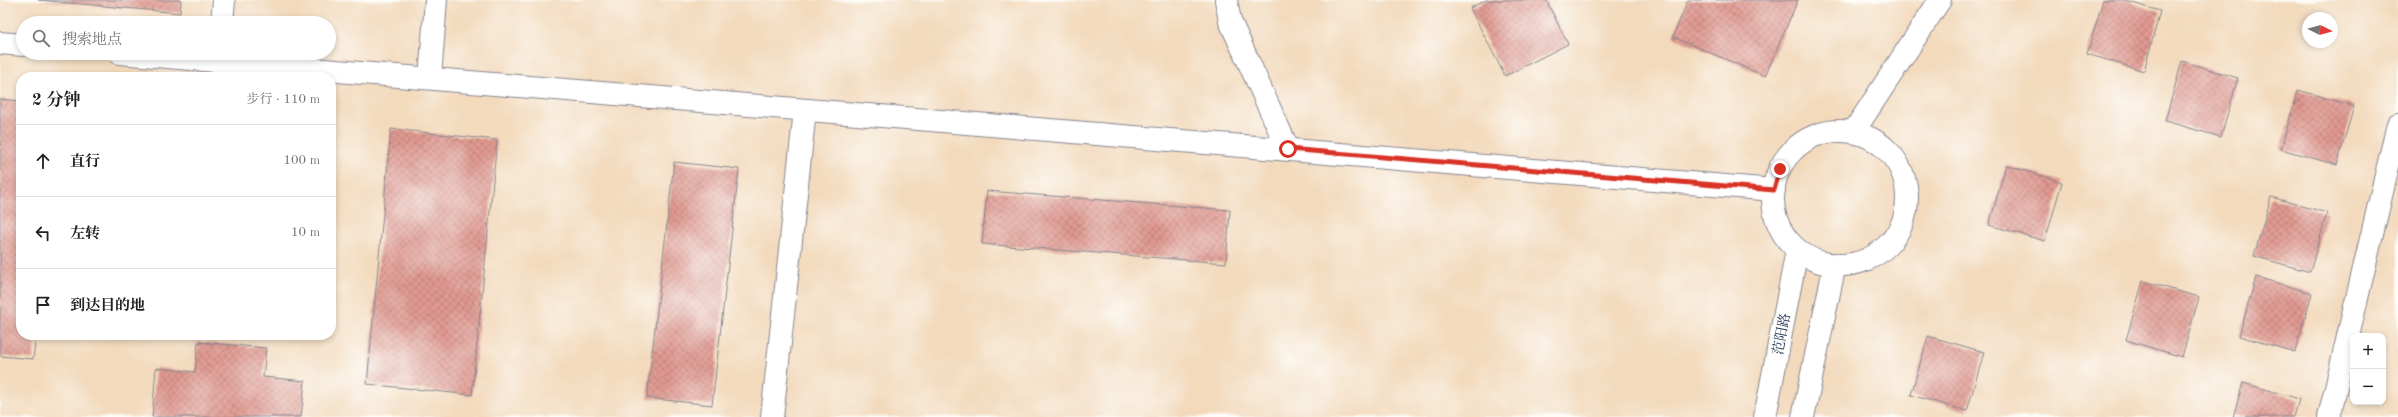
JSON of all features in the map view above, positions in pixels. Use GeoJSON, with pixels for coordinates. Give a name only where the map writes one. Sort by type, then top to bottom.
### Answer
{"type":"FeatureCollection","features":[{"type":"Feature","properties":{"kind":"street"},"geometry":{"type":"LineString","coordinates":[[223,16],[224,0]]}},
{"type":"Feature","properties":{"kind":"street"},"geometry":{"type":"LineString","coordinates":[[430,78],[436,0]]}},
{"type":"Feature","properties":{"kind":"street"},"geometry":{"type":"LineString","coordinates":[[1226,0],[1230,21],[1288,149]]}},
{"type":"Feature","properties":{"kind":"street"},"geometry":{"type":"LineString","coordinates":[[1854,131],[1940,0]]}},
{"type":"Feature","properties":{"kind":"street"},"geometry":{"type":"LineString","coordinates":[[0,43],[16,44]]}},
{"type":"Feature","properties":{"kind":"street"},"geometry":{"type":"LineString","coordinates":[[249,60],[430,78],[1774,190]]}},
{"type":"Feature","properties":{"kind":"street"},"geometry":{"type":"LineString","coordinates":[[772,417],[806,110]]}},
{"type":"Feature","properties":{"kind":"street"},"geometry":{"type":"LineString","coordinates":[[2329,417],[2398,124]]}},
{"type":"Feature","properties":{"kind":"street"},"geometry":{"type":"LineString","coordinates":[[1832,131],[1854,131],[1875,140],[1893,155],[1904,175],[1908,197],[1904,219],[1893,240],[1876,254],[1856,263],[1835,264],[1814,259],[1797,250],[1780,224],[1775,211],[1774,190],[1780,169],[1792,151],[1810,137],[1832,131]]}},
{"type":"Feature","properties":{"kind":"street","name":"范阳路"},"geometry":{"type":"LineString","coordinates":[[1765,417],[1797,250]]}},
{"type":"Feature","properties":{"kind":"street"},"geometry":{"type":"LineString","coordinates":[[1802,417],[1835,264]]}},
{"type":"Feature","properties":{"kind":"building"},"geometry":{"type":"Polygon","coordinates":[[[38,0],[181,0],[180,13],[38,0]]]}},
{"type":"Feature","properties":{"kind":"building"},"geometry":{"type":"Polygon","coordinates":[[[1486,0],[1546,0],[1568,44],[1505,76],[1470,8],[1486,0]]]}},
{"type":"Feature","properties":{"kind":"building"},"geometry":{"type":"Polygon","coordinates":[[[1688,0],[1798,0],[1765,76],[1673,37],[1688,0]]]}},
{"type":"Feature","properties":{"kind":"building"},"geometry":{"type":"Polygon","coordinates":[[[2103,0],[2122,0],[2160,11],[2144,71],[2087,54],[2103,0]]]}},
{"type":"Feature","properties":{"kind":"building"},"geometry":{"type":"Polygon","coordinates":[[[2182,61],[2238,78],[2221,137],[2165,121],[2182,61]]]}},
{"type":"Feature","properties":{"kind":"building"},"geometry":{"type":"Polygon","coordinates":[[[2298,90],[2354,106],[2337,165],[2281,149],[2298,90]]]}},
{"type":"Feature","properties":{"kind":"building"},"geometry":{"type":"Polygon","coordinates":[[[0,99],[16,101],[16,340],[35,340],[33,359],[0,356],[0,99]]]}},
{"type":"Feature","properties":{"kind":"building"},"geometry":{"type":"Polygon","coordinates":[[[391,129],[497,140],[472,395],[367,384],[391,129]]]}},
{"type":"Feature","properties":{"kind":"building"},"geometry":{"type":"Polygon","coordinates":[[[674,162],[739,169],[712,405],[647,398],[674,162]]]}},
{"type":"Feature","properties":{"kind":"building"},"geometry":{"type":"Polygon","coordinates":[[[2006,165],[2062,182],[2045,241],[1989,225],[2006,165]]]}},
{"type":"Feature","properties":{"kind":"building"},"geometry":{"type":"Polygon","coordinates":[[[987,191],[1230,210],[1226,263],[982,244],[987,191]]]}},
{"type":"Feature","properties":{"kind":"building"},"geometry":{"type":"Polygon","coordinates":[[[2271,197],[2327,213],[2310,272],[2254,256],[2271,197]]]}},
{"type":"Feature","properties":{"kind":"building"},"geometry":{"type":"Polygon","coordinates":[[[2256,277],[2312,293],[2295,352],[2239,336],[2256,277]]]}},
{"type":"Feature","properties":{"kind":"building"},"geometry":{"type":"Polygon","coordinates":[[[2143,281],[2199,297],[2182,357],[2126,340],[2143,281]]]}},
{"type":"Feature","properties":{"kind":"building"},"geometry":{"type":"Polygon","coordinates":[[[1928,336],[1984,352],[1967,411],[1911,395],[1928,336]]]}},
{"type":"Feature","properties":{"kind":"building"},"geometry":{"type":"Polygon","coordinates":[[[198,342],[266,348],[263,377],[305,381],[301,417],[152,417],[156,368],[195,372],[198,342]]]}},
{"type":"Feature","properties":{"kind":"building"},"geometry":{"type":"Polygon","coordinates":[[[2243,383],[2299,399],[2294,417],[2233,417],[2243,383]]]}},
{"type":"Feature","properties":{"kind":"route"},"geometry":{"type":"LineString","coordinates":[[1288,149],[1774,190],[1780,169]]}}]}
